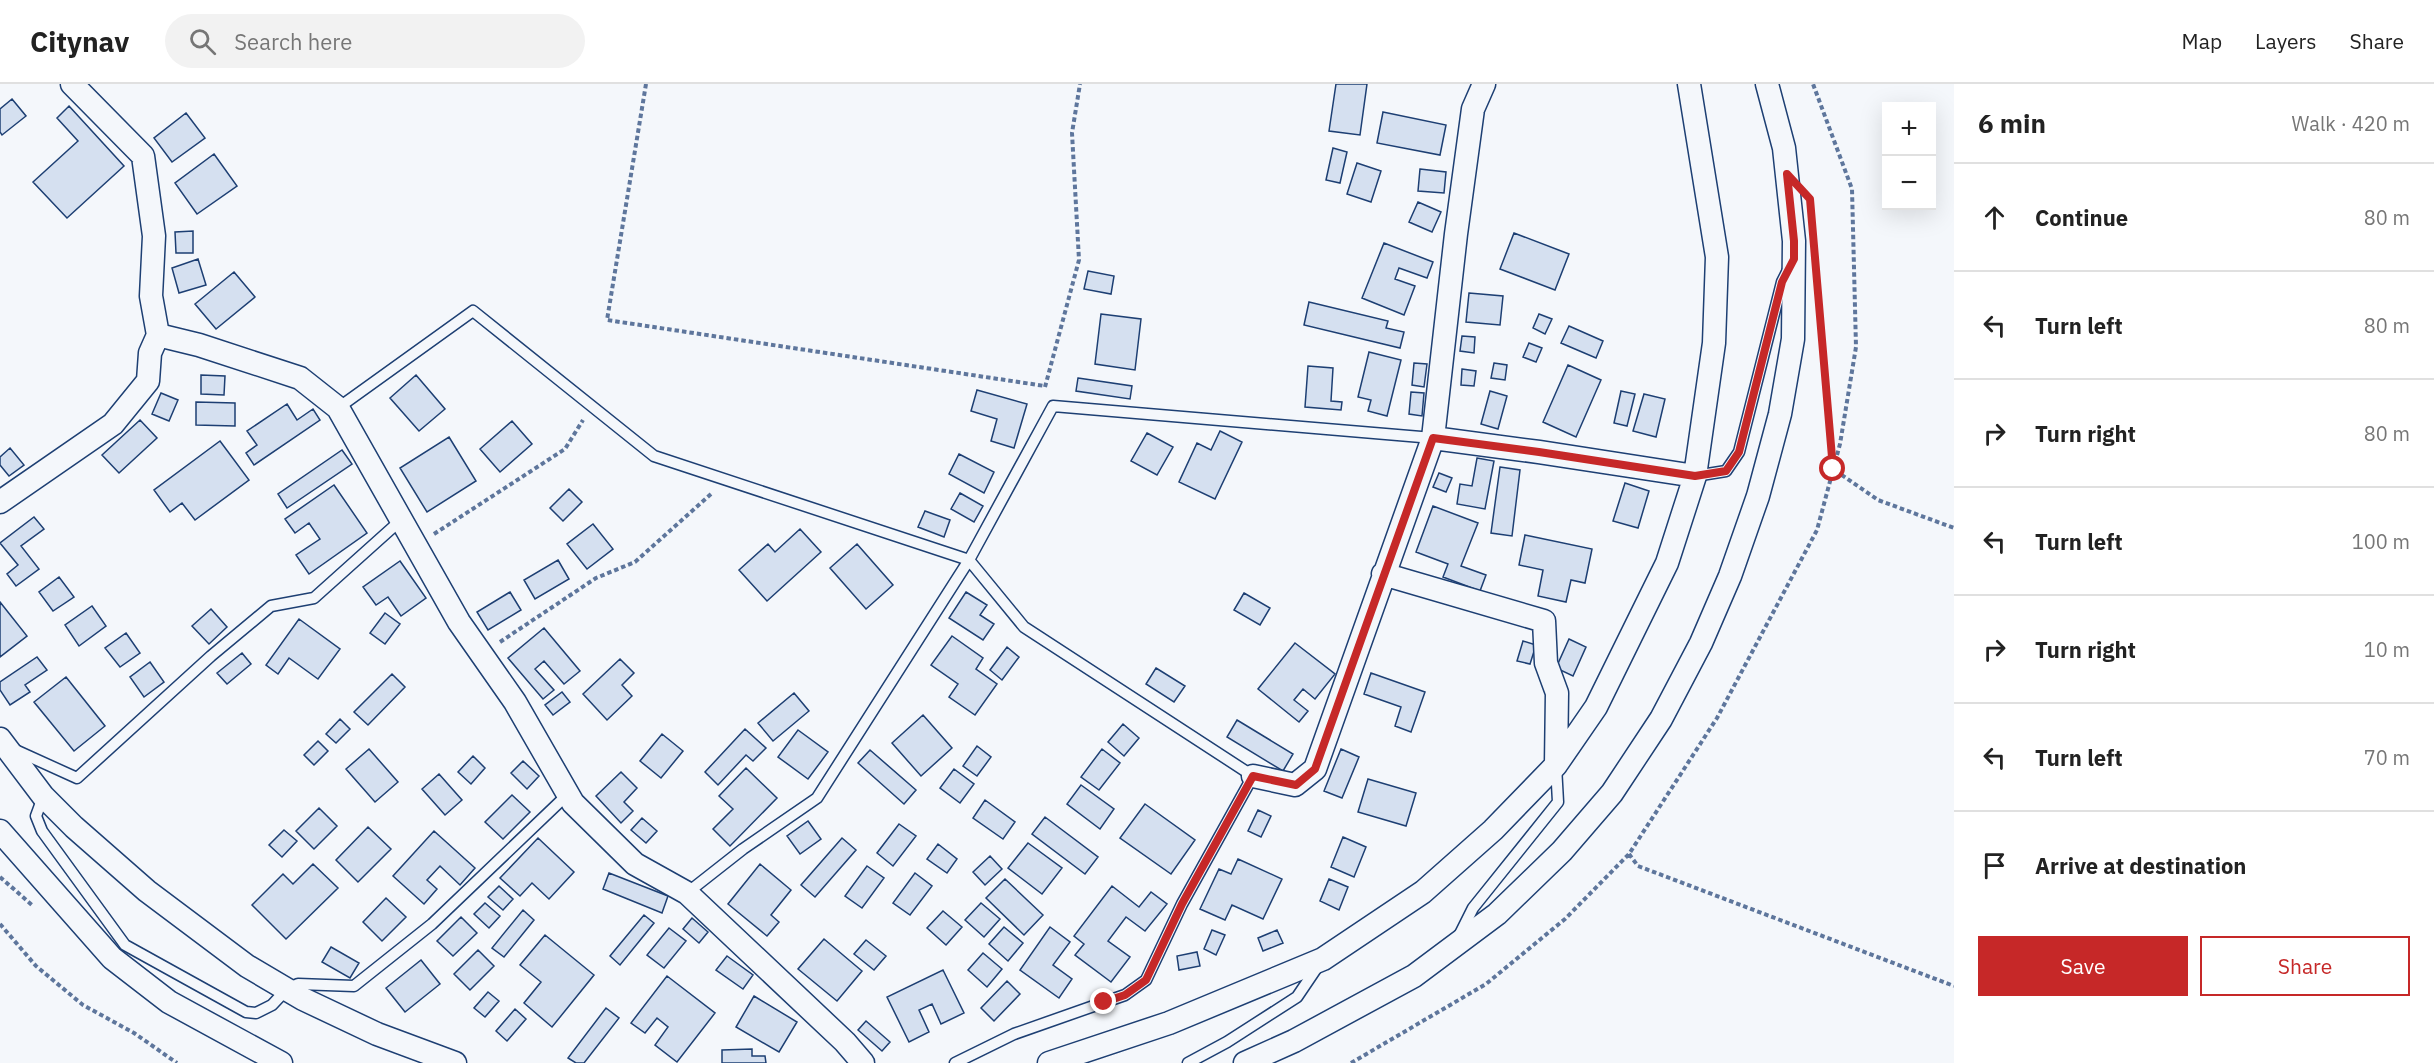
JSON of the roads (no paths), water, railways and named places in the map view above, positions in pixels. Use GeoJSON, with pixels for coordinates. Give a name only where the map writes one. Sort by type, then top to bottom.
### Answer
{"type":"FeatureCollection","features":[{"type":"Feature","properties":{"kind":"street"},"geometry":{"type":"LineString","coordinates":[[0,502],[113,424],[148,381],[150,353],[158,335],[151,296],[154,236],[143,156],[72,84]]}},
{"type":"Feature","properties":{"kind":"street"},"geometry":{"type":"LineString","coordinates":[[1253,776],[1296,785],[1315,769],[1433,438],[1473,109],[1484,84]]}},
{"type":"Feature","properties":{"kind":"street"},"geometry":{"type":"LineString","coordinates":[[1049,1063],[1169,1023],[1323,959],[1424,892],[1493,830],[1556,765],[1596,707],[1667,563],[1695,476],[1714,343],[1717,258],[1689,84]]}},
{"type":"Feature","properties":{"kind":"street"},"geometry":{"type":"LineString","coordinates":[[1245,1063],[1294,1041],[1414,976],[1497,914],[1562,852],[1612,793],[1661,719],[1701,643],[1730,576],[1758,496],[1780,414],[1793,339],[1794,241],[1784,148],[1767,84]]}},
{"type":"Feature","properties":{"kind":"street"},"geometry":{"type":"LineString","coordinates":[[158,335],[199,345],[300,378],[338,408],[459,622],[515,702],[573,803],[635,864],[687,893],[845,1042],[863,1063]]}},
{"type":"Feature","properties":{"kind":"street"},"geometry":{"type":"LineString","coordinates":[[1433,438],[1695,476]]}},
{"type":"Feature","properties":{"kind":"street"},"geometry":{"type":"LineString","coordinates":[[1383,574],[1544,621],[1546,663],[1557,693],[1556,765]]}},
{"type":"Feature","properties":{"kind":"street"},"geometry":{"type":"LineString","coordinates":[[2,742],[43,796],[147,891],[247,966],[287,989],[377,1034],[456,1063]]}},
{"type":"Feature","properties":{"kind":"street"},"geometry":{"type":"LineString","coordinates":[[0,831],[169,1002],[281,1063]]}},
{"type":"Feature","properties":{"kind":"lane"},"geometry":{"type":"LineString","coordinates":[[1757,84],[1774,110]]}},
{"type":"Feature","properties":{"kind":"lane"},"geometry":{"type":"LineString","coordinates":[[1695,476],[1726,471],[1739,452],[1782,282],[1794,259]]}},
{"type":"Feature","properties":{"kind":"lane"},"geometry":{"type":"LineString","coordinates":[[338,408],[473,311],[654,456],[969,560],[1024,627],[1253,776],[1182,904],[1146,980],[1125,995],[1014,1034],[955,1063]]}},
{"type":"Feature","properties":{"kind":"lane"},"geometry":{"type":"LineString","coordinates":[[687,893],[743,849],[817,798],[969,560],[1053,406],[1433,438]]}},
{"type":"Feature","properties":{"kind":"lane"},"geometry":{"type":"LineString","coordinates":[[2,742],[77,778],[271,606],[314,598],[401,520]]}},
{"type":"Feature","properties":{"kind":"lane"},"geometry":{"type":"LineString","coordinates":[[1455,946],[1473,908],[1558,802],[1556,765]]}},
{"type":"Feature","properties":{"kind":"lane"},"geometry":{"type":"LineString","coordinates":[[43,796],[36,816],[42,831],[119,952],[246,1012],[256,1013],[272,1005],[287,989],[298,984],[354,986],[432,924],[568,794]]}},
{"type":"Feature","properties":{"kind":"lane"},"geometry":{"type":"LineString","coordinates":[[1188,1063],[1227,1042],[1297,997],[1323,959]]}}]}
